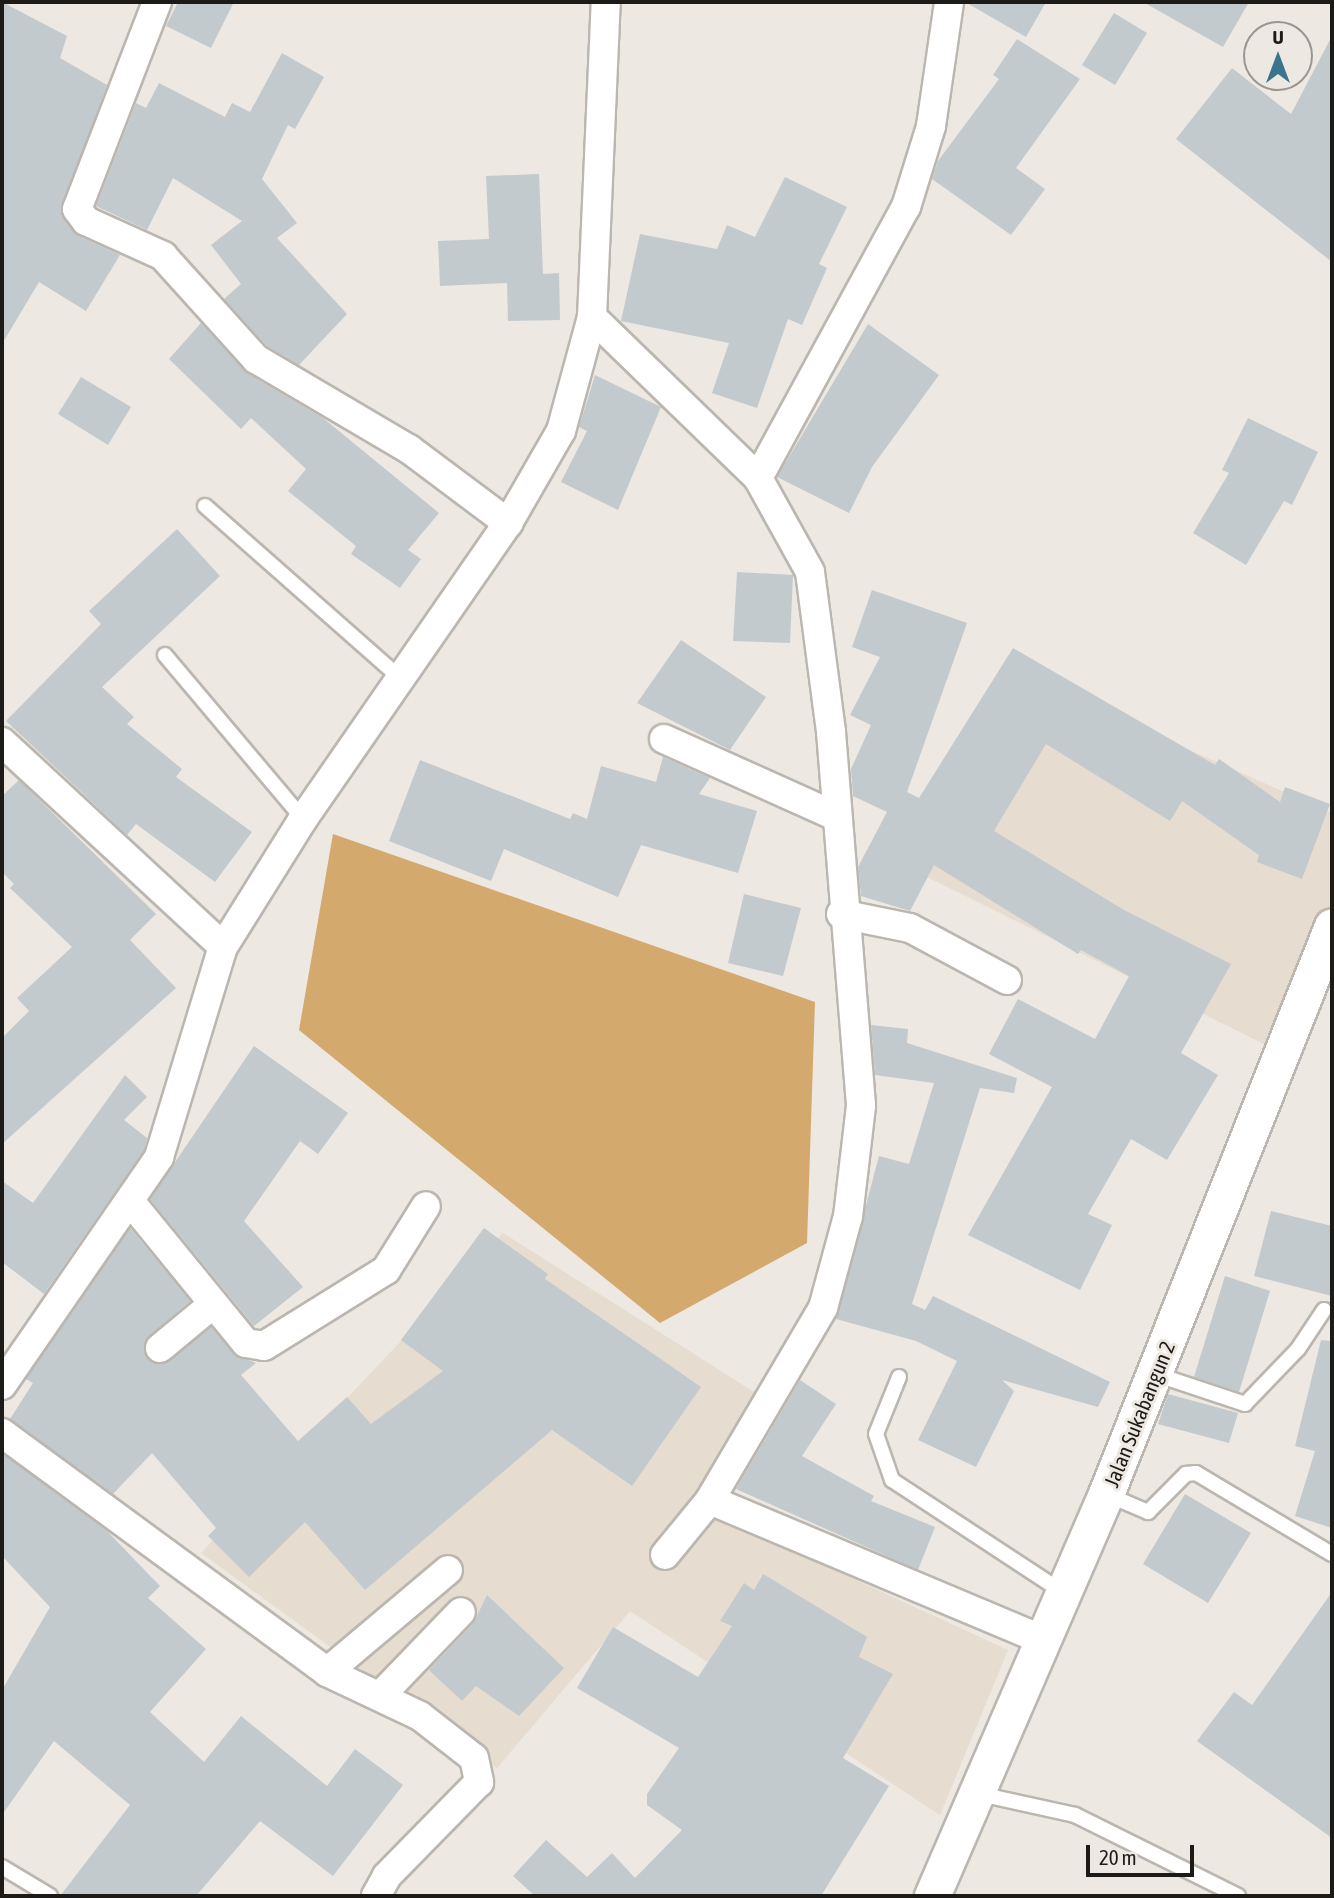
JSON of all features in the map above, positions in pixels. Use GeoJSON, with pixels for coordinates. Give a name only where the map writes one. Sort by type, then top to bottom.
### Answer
{"type":"FeatureCollection","features":[{"type":"Feature","properties":{"kind":"street"},"geometry":{"type":"LineString","coordinates":[[157,2],[77,209],[86,221],[163,256],[256,359],[409,449],[508,523]]}},
{"type":"Feature","properties":{"kind":"street"},"geometry":{"type":"LineString","coordinates":[[2,1385],[159,1157],[223,947],[303,819],[508,523],[561,431],[592,317],[606,2]]}},
{"type":"Feature","properties":{"kind":"street"},"geometry":{"type":"LineString","coordinates":[[758,478],[906,206],[931,126],[949,2]]}},
{"type":"Feature","properties":{"kind":"street"},"geometry":{"type":"LineString","coordinates":[[592,317],[758,478],[802,550],[818,603],[841,914],[861,1106],[848,1216],[823,1308],[710,1500],[665,1555]]}},
{"type":"Feature","properties":{"kind":"street"},"geometry":{"type":"LineString","coordinates":[[664,739],[835,816]]}},
{"type":"Feature","properties":{"kind":"street"},"geometry":{"type":"LineString","coordinates":[[2,742],[223,947]]}},
{"type":"Feature","properties":{"kind":"street"},"geometry":{"type":"LineString","coordinates":[[841,914],[910,928],[1007,980]]}},
{"type":"Feature","properties":{"kind":"street","name":"Jalan Sukabangun 2"},"geometry":{"type":"LineString","coordinates":[[932,1896],[973,1793],[1106,1494],[1331,933]]}},
{"type":"Feature","properties":{"kind":"street"},"geometry":{"type":"LineString","coordinates":[[130,1201],[212,1305],[246,1343],[264,1346],[285,1338],[386,1270],[426,1206]]}},
{"type":"Feature","properties":{"kind":"street"},"geometry":{"type":"LineString","coordinates":[[160,1348],[212,1305]]}},
{"type":"Feature","properties":{"kind":"street"},"geometry":{"type":"LineString","coordinates":[[2,1433],[327,1672],[381,1695],[474,1758],[479,1782],[387,1876],[376,1896]]}},
{"type":"Feature","properties":{"kind":"street"},"geometry":{"type":"LineString","coordinates":[[710,1500],[1040,1639]]}},
{"type":"Feature","properties":{"kind":"street"},"geometry":{"type":"LineString","coordinates":[[327,1672],[448,1570]]}},
{"type":"Feature","properties":{"kind":"street"},"geometry":{"type":"LineString","coordinates":[[381,1695],[461,1612]]}},
{"type":"Feature","properties":{"kind":"lane"},"geometry":{"type":"LineString","coordinates":[[205,506],[400,678]]}},
{"type":"Feature","properties":{"kind":"lane"},"geometry":{"type":"LineString","coordinates":[[165,655],[303,819]]}},
{"type":"Feature","properties":{"kind":"lane"},"geometry":{"type":"LineString","coordinates":[[1155,1374],[1245,1404],[1298,1349],[1324,1310]]}},
{"type":"Feature","properties":{"kind":"lane"},"geometry":{"type":"LineString","coordinates":[[899,1377],[876,1434],[892,1480],[1061,1591]]}},
{"type":"Feature","properties":{"kind":"lane"},"geometry":{"type":"LineString","coordinates":[[1106,1494],[1149,1512],[1186,1474],[1196,1473],[1332,1554]]}},
{"type":"Feature","properties":{"kind":"lane"},"geometry":{"type":"LineString","coordinates":[[973,1793],[1075,1815],[1238,1896]]}},
{"type":"Feature","properties":{"kind":"lane"},"geometry":{"type":"LineString","coordinates":[[2,1867],[50,1896]]}},
{"type":"Feature","properties":{"kind":"shaded area"},"geometry":{"type":"Polygon","coordinates":[[[1001,667],[1332,813],[1332,901],[1270,1047],[905,866],[1001,667]]]}},
{"type":"Feature","properties":{"kind":"shaded area"},"geometry":{"type":"Polygon","coordinates":[[[333,834],[815,1002],[807,1243],[660,1323],[299,1030],[333,834]]]}},
{"type":"Feature","properties":{"kind":"shaded area"},"geometry":{"type":"Polygon","coordinates":[[[503,1233],[762,1397],[691,1504],[1008,1650],[940,1815],[630,1611],[497,1768],[201,1553],[503,1233]]]}},
{"type":"Feature","properties":{"kind":"building"},"geometry":{"type":"Polygon","coordinates":[[[2,2],[67,36],[60,58],[107,85],[61,211],[79,236],[120,255],[86,311],[39,282],[2,344],[2,2]]]}},
{"type":"Feature","properties":{"kind":"building"},"geometry":{"type":"Polygon","coordinates":[[[178,2],[234,2],[211,48],[166,26],[178,2]]]}},
{"type":"Feature","properties":{"kind":"building"},"geometry":{"type":"Polygon","coordinates":[[[965,2],[1046,2],[1026,37],[965,2]]]}},
{"type":"Feature","properties":{"kind":"building"},"geometry":{"type":"Polygon","coordinates":[[[1143,2],[1249,2],[1223,47],[1143,2]]]}},
{"type":"Feature","properties":{"kind":"building"},"geometry":{"type":"Polygon","coordinates":[[[1114,13],[1147,33],[1115,85],[1082,65],[1114,13]]]}},
{"type":"Feature","properties":{"kind":"building"},"geometry":{"type":"Polygon","coordinates":[[[1332,36],[1332,262],[1176,139],[1232,68],[1243,77],[1243,91],[1262,91],[1291,114],[1303,91],[1313,91],[1313,72],[1332,36]]]}},
{"type":"Feature","properties":{"kind":"building"},"geometry":{"type":"Polygon","coordinates":[[[1017,39],[1080,79],[1016,168],[1045,189],[1011,235],[932,179],[938,161],[999,79],[993,75],[1017,39]]]}},
{"type":"Feature","properties":{"kind":"building"},"geometry":{"type":"Polygon","coordinates":[[[282,53],[324,77],[295,129],[288,125],[262,179],[297,223],[277,238],[347,314],[299,365],[267,346],[224,299],[241,284],[211,245],[242,221],[173,178],[147,230],[96,206],[136,103],[146,108],[159,83],[225,117],[232,103],[250,112],[282,53]]]}},
{"type":"Feature","properties":{"kind":"building"},"geometry":{"type":"Polygon","coordinates":[[[539,174],[543,274],[559,273],[560,320],[508,321],[507,283],[440,286],[438,241],[489,239],[486,176],[539,174]]]}},
{"type":"Feature","properties":{"kind":"building"},"geometry":{"type":"Polygon","coordinates":[[[785,177],[847,207],[819,264],[827,268],[802,325],[788,319],[757,408],[712,393],[729,343],[621,321],[640,234],[717,249],[727,225],[755,237],[785,177]]]}},
{"type":"Feature","properties":{"kind":"building"},"geometry":{"type":"Polygon","coordinates":[[[201,323],[247,373],[323,418],[439,513],[408,550],[421,559],[400,588],[351,554],[356,546],[288,491],[306,469],[251,418],[241,429],[169,359],[201,323]]]}},
{"type":"Feature","properties":{"kind":"building"},"geometry":{"type":"Polygon","coordinates":[[[868,324],[939,375],[872,467],[849,513],[777,477],[868,324]]]}},
{"type":"Feature","properties":{"kind":"building"},"geometry":{"type":"Polygon","coordinates":[[[595,375],[661,407],[618,510],[561,482],[587,431],[579,427],[595,375]]]}},
{"type":"Feature","properties":{"kind":"building"},"geometry":{"type":"Polygon","coordinates":[[[81,377],[131,407],[108,445],[58,414],[81,377]]]}},
{"type":"Feature","properties":{"kind":"building"},"geometry":{"type":"Polygon","coordinates":[[[1248,418],[1318,452],[1292,505],[1284,501],[1246,565],[1193,533],[1229,473],[1222,470],[1248,418]]]}},
{"type":"Feature","properties":{"kind":"building"},"geometry":{"type":"Polygon","coordinates":[[[177,529],[220,576],[102,687],[134,717],[127,724],[182,769],[176,777],[252,832],[215,882],[136,824],[127,835],[6,721],[101,624],[89,611],[177,529]]]}},
{"type":"Feature","properties":{"kind":"building"},"geometry":{"type":"Polygon","coordinates":[[[737,572],[793,575],[790,643],[733,641],[737,572]]]}},
{"type":"Feature","properties":{"kind":"building"},"geometry":{"type":"Polygon","coordinates":[[[872,590],[967,623],[907,792],[919,798],[1013,648],[1215,765],[1219,759],[1280,802],[1285,787],[1330,804],[1302,879],[1257,862],[1259,855],[1182,801],[1170,821],[1046,744],[994,831],[1124,910],[1231,964],[1181,1053],[1218,1075],[1167,1160],[1131,1139],[1088,1214],[1112,1225],[1080,1290],[968,1235],[1052,1087],[989,1054],[1018,999],[1095,1039],[1129,976],[1081,950],[1078,954],[934,865],[910,911],[861,896],[858,867],[887,812],[853,796],[851,769],[871,725],[850,715],[880,657],[852,647],[872,590]]]}},
{"type":"Feature","properties":{"kind":"building"},"geometry":{"type":"Polygon","coordinates":[[[681,640],[766,697],[730,750],[637,703],[681,640]]]}},
{"type":"Feature","properties":{"kind":"building"},"geometry":{"type":"Polygon","coordinates":[[[663,757],[710,778],[699,794],[757,811],[738,873],[641,845],[618,897],[504,849],[491,881],[389,841],[420,760],[570,819],[573,813],[587,819],[601,766],[656,782],[663,757]]]}},
{"type":"Feature","properties":{"kind":"building"},"geometry":{"type":"Polygon","coordinates":[[[19,780],[156,914],[130,940],[176,988],[2,1144],[2,1038],[29,1011],[17,998],[72,947],[10,888],[14,884],[2,872],[2,796],[19,780]]]}},
{"type":"Feature","properties":{"kind":"building"},"geometry":{"type":"Polygon","coordinates":[[[744,894],[801,908],[783,976],[728,963],[744,894]]]}},
{"type":"Feature","properties":{"kind":"building"},"geometry":{"type":"Polygon","coordinates":[[[871,1025],[908,1029],[907,1043],[1017,1078],[1014,1093],[980,1088],[912,1304],[925,1310],[933,1296],[1110,1382],[1098,1407],[1002,1380],[1014,1391],[976,1467],[918,1440],[957,1361],[916,1341],[836,1319],[879,1156],[909,1164],[934,1083],[875,1075],[871,1025]]]}},
{"type":"Feature","properties":{"kind":"building"},"geometry":{"type":"Polygon","coordinates":[[[254,1046],[348,1113],[318,1154],[300,1141],[244,1221],[303,1287],[254,1326],[150,1199],[254,1046]]]}},
{"type":"Feature","properties":{"kind":"building"},"geometry":{"type":"Polygon","coordinates":[[[125,1075],[147,1097],[124,1120],[147,1138],[144,1150],[44,1294],[2,1262],[2,1181],[33,1203],[125,1075]]]}},
{"type":"Feature","properties":{"kind":"building"},"geometry":{"type":"Polygon","coordinates":[[[1271,1211],[1332,1226],[1332,1296],[1254,1276],[1271,1211]]]}},
{"type":"Feature","properties":{"kind":"building"},"geometry":{"type":"Polygon","coordinates":[[[130,1228],[190,1301],[149,1336],[147,1358],[170,1361],[211,1327],[234,1354],[256,1363],[241,1375],[298,1441],[347,1397],[371,1424],[443,1371],[401,1340],[484,1228],[548,1274],[545,1279],[701,1387],[632,1486],[552,1430],[365,1590],[305,1522],[249,1577],[208,1536],[216,1528],[152,1453],[113,1494],[10,1419],[33,1383],[26,1379],[130,1228]]]}},
{"type":"Feature","properties":{"kind":"building"},"geometry":{"type":"Polygon","coordinates":[[[1225,1276],[1270,1291],[1239,1392],[1194,1377],[1225,1276]]]}},
{"type":"Feature","properties":{"kind":"building"},"geometry":{"type":"Polygon","coordinates":[[[1321,1340],[1332,1341],[1332,1528],[1295,1516],[1315,1451],[1295,1446],[1321,1340]]]}},
{"type":"Feature","properties":{"kind":"building"},"geometry":{"type":"Polygon","coordinates":[[[800,1380],[836,1404],[802,1456],[874,1496],[871,1501],[935,1527],[918,1570],[736,1489],[800,1380]]]}},
{"type":"Feature","properties":{"kind":"building"},"geometry":{"type":"Polygon","coordinates":[[[1168,1394],[1238,1413],[1229,1443],[1158,1424],[1168,1394]]]}},
{"type":"Feature","properties":{"kind":"building"},"geometry":{"type":"Polygon","coordinates":[[[2,1453],[106,1530],[160,1586],[148,1598],[206,1649],[150,1712],[204,1762],[241,1716],[327,1786],[355,1749],[403,1785],[333,1876],[260,1821],[196,1896],[60,1896],[130,1805],[54,1741],[2,1815],[2,1690],[50,1607],[2,1556],[2,1453]]]}},
{"type":"Feature","properties":{"kind":"building"},"geometry":{"type":"Polygon","coordinates":[[[1185,1494],[1251,1533],[1208,1603],[1143,1564],[1185,1494]]]}},
{"type":"Feature","properties":{"kind":"building"},"geometry":{"type":"Polygon","coordinates":[[[763,1574],[867,1637],[859,1657],[893,1674],[843,1758],[889,1786],[821,1896],[535,1896],[513,1876],[546,1840],[587,1877],[612,1853],[635,1878],[682,1830],[647,1805],[647,1794],[679,1748],[577,1688],[613,1627],[698,1677],[732,1626],[720,1621],[744,1583],[754,1590],[763,1574]]]}},
{"type":"Feature","properties":{"kind":"building"},"geometry":{"type":"Polygon","coordinates":[[[1332,1592],[1332,1838],[1197,1741],[1234,1692],[1252,1705],[1332,1592]]]}},
{"type":"Feature","properties":{"kind":"building"},"geometry":{"type":"Polygon","coordinates":[[[487,1595],[564,1668],[519,1716],[476,1686],[462,1701],[429,1670],[473,1624],[487,1595]]]}}]}
